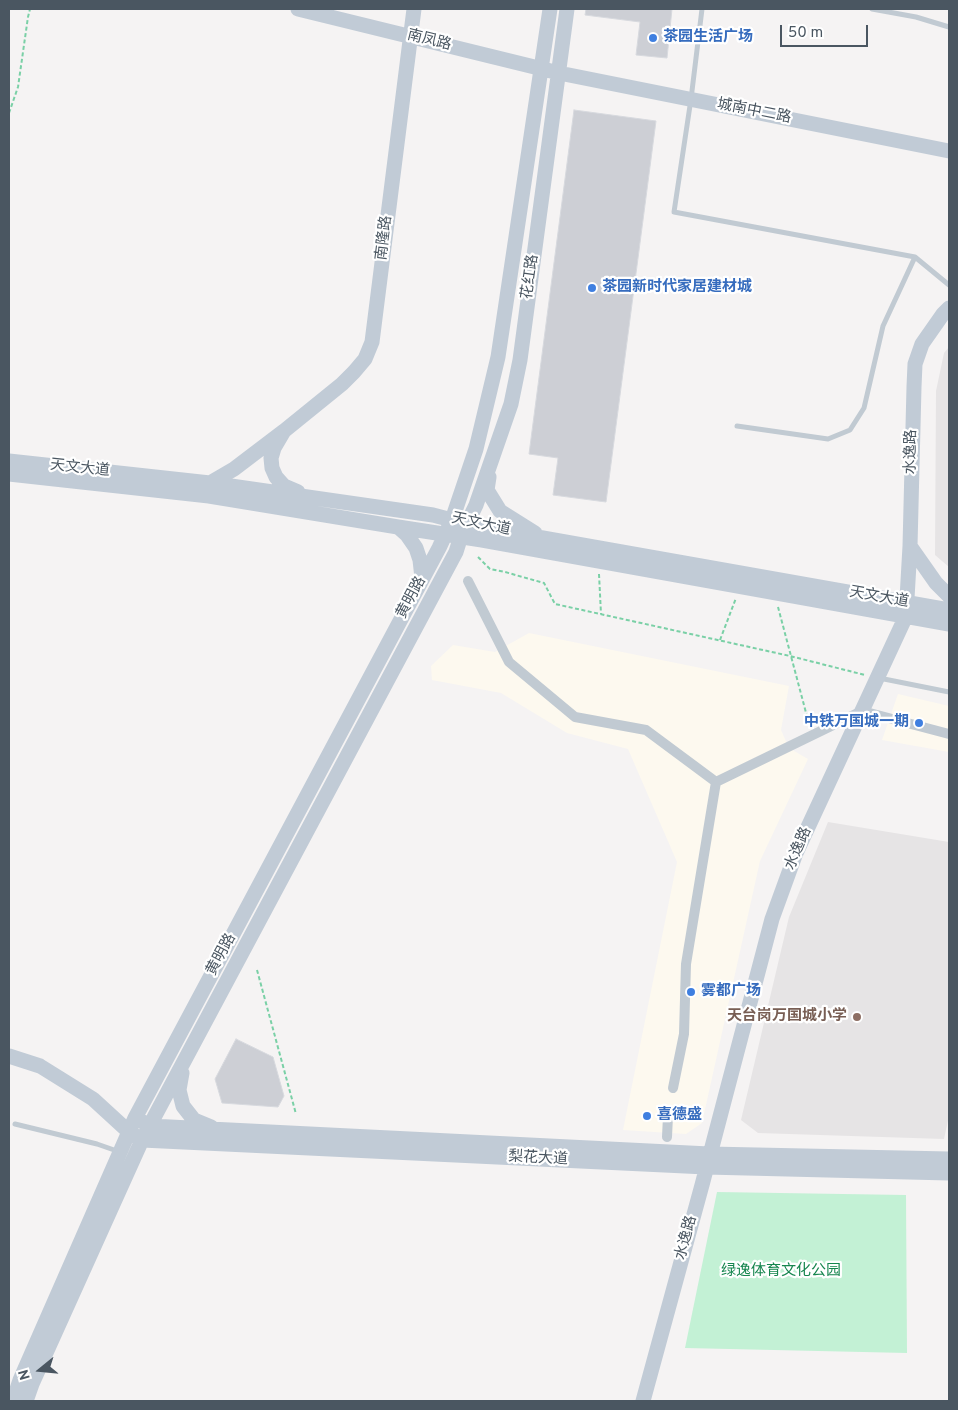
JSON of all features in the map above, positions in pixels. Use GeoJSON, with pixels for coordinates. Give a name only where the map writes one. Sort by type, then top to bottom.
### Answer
{"type":"FeatureCollection","features":[{"type":"Feature","properties":{"kind":"main road","name":"南凤路"},"geometry":{"type":"LineString","coordinates":[[298,9],[559,73]]}},
{"type":"Feature","properties":{"kind":"main road","name":"南隆路"},"geometry":{"type":"LineString","coordinates":[[210,483],[234,469],[284,431],[342,384],[365,359],[372,342],[414,9]]}},
{"type":"Feature","properties":{"kind":"main road","name":"花红路"},"geometry":{"type":"LineString","coordinates":[[449,527],[476,450],[498,357],[550,9]]}},
{"type":"Feature","properties":{"kind":"main road","name":"花红路"},"geometry":{"type":"LineString","coordinates":[[464,530],[476,505],[511,404],[520,360],[567,9]]}},
{"type":"Feature","properties":{"kind":"main road","name":"城南中二路"},"geometry":{"type":"LineString","coordinates":[[559,73],[949,151]]}},
{"type":"Feature","properties":{"kind":"main road","name":"水逸路"},"geometry":{"type":"LineString","coordinates":[[642,1401],[772,919],[796,853],[877,678],[906,610],[910,546],[915,364],[922,344],[949,308]]}},
{"type":"Feature","properties":{"kind":"main road"},"geometry":{"type":"LineString","coordinates":[[498,357],[500,380],[507,386],[511,384],[520,360]]}},
{"type":"Feature","properties":{"kind":"main road"},"geometry":{"type":"LineString","coordinates":[[284,431],[274,448],[272,468],[276,477],[284,486],[306,496]]}},
{"type":"Feature","properties":{"kind":"main road","name":"天文大道"},"geometry":{"type":"LineString","coordinates":[[9,461],[210,483],[433,515],[449,527]]}},
{"type":"Feature","properties":{"kind":"main road"},"geometry":{"type":"LineString","coordinates":[[490,467],[487,490],[500,511],[541,537]]}},
{"type":"Feature","properties":{"kind":"main road","name":"天文大道"},"geometry":{"type":"LineString","coordinates":[[9,474],[209,496],[398,528],[449,527],[906,610],[949,610]]}},
{"type":"Feature","properties":{"kind":"main road","name":"黄明路"},"geometry":{"type":"LineString","coordinates":[[26,1401],[136,1130],[449,527]]}},
{"type":"Feature","properties":{"kind":"main road"},"geometry":{"type":"LineString","coordinates":[[398,528],[407,535],[416,548],[420,560],[422,578]]}},
{"type":"Feature","properties":{"kind":"main road","name":"天文大道"},"geometry":{"type":"LineString","coordinates":[[464,530],[541,537],[906,610],[949,624]]}},
{"type":"Feature","properties":{"kind":"main road","name":"黄明路"},"geometry":{"type":"LineString","coordinates":[[13,1401],[20,1380],[120,1152],[136,1130],[150,1126],[456,552],[464,530]]}},
{"type":"Feature","properties":{"kind":"main road"},"geometry":{"type":"LineString","coordinates":[[910,546],[936,584],[949,596]]}},
{"type":"Feature","properties":{"kind":"main road"},"geometry":{"type":"LineString","coordinates":[[9,1056],[40,1066],[86,1094],[136,1130]]}},
{"type":"Feature","properties":{"kind":"main road"},"geometry":{"type":"LineString","coordinates":[[184,1062],[179,1090],[184,1106],[194,1120],[217,1130]]}},
{"type":"Feature","properties":{"kind":"main road","name":"梨花大道"},"geometry":{"type":"LineString","coordinates":[[150,1126],[708,1161],[949,1159]]}},
{"type":"Feature","properties":{"kind":"main road","name":"梨花大道"},"geometry":{"type":"LineString","coordinates":[[136,1130],[949,1173]]}},
{"type":"Feature","properties":{"kind":"street"},"geometry":{"type":"LineString","coordinates":[[468,581],[508,662],[575,717],[646,730],[716,782]]}},
{"type":"Feature","properties":{"kind":"street"},"geometry":{"type":"LineString","coordinates":[[716,782],[862,711],[949,734]]}},
{"type":"Feature","properties":{"kind":"street"},"geometry":{"type":"LineString","coordinates":[[673,1088],[684,1034],[686,964],[716,782]]}},
{"type":"Feature","properties":{"kind":"street"},"geometry":{"type":"LineString","coordinates":[[668,1116],[668,1137]]}},
{"type":"Feature","properties":{"kind":"lane"},"geometry":{"type":"LineString","coordinates":[[702,9],[674,212],[915,257],[949,285]]}},
{"type":"Feature","properties":{"kind":"lane"},"geometry":{"type":"LineString","coordinates":[[872,9],[916,17],[949,26]]}},
{"type":"Feature","properties":{"kind":"lane"},"geometry":{"type":"LineString","coordinates":[[737,426],[828,439],[850,430],[864,408],[883,326],[915,257]]}},
{"type":"Feature","properties":{"kind":"lane"},"geometry":{"type":"LineString","coordinates":[[877,678],[949,692]]}},
{"type":"Feature","properties":{"kind":"lane"},"geometry":{"type":"LineString","coordinates":[[15,1124],[97,1144],[120,1152]]}},
{"type":"Feature","properties":{"kind":"path"},"geometry":{"type":"LineString","coordinates":[[9,113],[18,87],[30,9]]}},
{"type":"Feature","properties":{"kind":"path"},"geometry":{"type":"LineString","coordinates":[[478,557],[490,569],[544,583],[555,604],[790,656],[877,678]]}},
{"type":"Feature","properties":{"kind":"path"},"geometry":{"type":"LineString","coordinates":[[599,574],[601,614]]}},
{"type":"Feature","properties":{"kind":"path"},"geometry":{"type":"LineString","coordinates":[[720,640],[736,597]]}},
{"type":"Feature","properties":{"kind":"path"},"geometry":{"type":"LineString","coordinates":[[778,604],[790,656],[813,736]]}},
{"type":"Feature","properties":{"kind":"path"},"geometry":{"type":"LineString","coordinates":[[258,970],[296,1114]]}},
{"type":"Feature","properties":{"kind":"shaded area"},"geometry":{"type":"Polygon","coordinates":[[[949,347],[949,567],[935,555],[936,391],[944,353],[949,347]]]}},
{"type":"Feature","properties":{"kind":"shaded area","name":"雾都广场"},"geometry":{"type":"Polygon","coordinates":[[[529,633],[789,686],[781,730],[789,748],[808,759],[760,861],[702,1123],[686,1134],[623,1130],[677,862],[628,749],[567,733],[501,693],[432,680],[431,666],[453,645],[495,652],[529,633]]]}},
{"type":"Feature","properties":{"kind":"shaded area","name":"中铁万国城一期"},"geometry":{"type":"Polygon","coordinates":[[[898,694],[949,706],[949,752],[882,740],[898,694]]]}},
{"type":"Feature","properties":{"kind":"shaded area","name":"天台岗万国城小学"},"geometry":{"type":"Polygon","coordinates":[[[828,822],[949,842],[949,1116],[944,1139],[758,1133],[741,1120],[789,917],[828,822]]]}},
{"type":"Feature","properties":{"kind":"green space","name":"绿逸体育文化公园"},"geometry":{"type":"Polygon","coordinates":[[[717,1192],[906,1195],[907,1353],[685,1348],[717,1192]]]}},
{"type":"Feature","properties":{"kind":"building","name":"茶园生活广场"},"geometry":{"type":"Polygon","coordinates":[[[586,9],[672,9],[667,58],[636,55],[640,22],[585,15],[586,9]]]}},
{"type":"Feature","properties":{"kind":"building","name":"茶园新时代家居建材城"},"geometry":{"type":"Polygon","coordinates":[[[574,110],[656,121],[606,502],[553,495],[558,458],[529,454],[574,110]]]}},
{"type":"Feature","properties":{"kind":"building"},"geometry":{"type":"Polygon","coordinates":[[[236,1039],[273,1057],[284,1096],[278,1107],[222,1103],[215,1079],[236,1039]]]}},
{"type":"Feature","properties":{"kind":"place","name":"茶园生活广场"},"geometry":{"type":"Point","coordinates":[653,38]}},
{"type":"Feature","properties":{"kind":"place","name":"茶园新时代家居建材城"},"geometry":{"type":"Point","coordinates":[592,288]}},
{"type":"Feature","properties":{"kind":"place","name":"中铁万国城一期"},"geometry":{"type":"Point","coordinates":[919,723]}},
{"type":"Feature","properties":{"kind":"place","name":"雾都广场"},"geometry":{"type":"Point","coordinates":[691,992]}},
{"type":"Feature","properties":{"kind":"place","name":"天台岗万国城小学"},"geometry":{"type":"Point","coordinates":[857,1017]}},
{"type":"Feature","properties":{"kind":"place","name":"喜德盛"},"geometry":{"type":"Point","coordinates":[647,1116]}}]}
